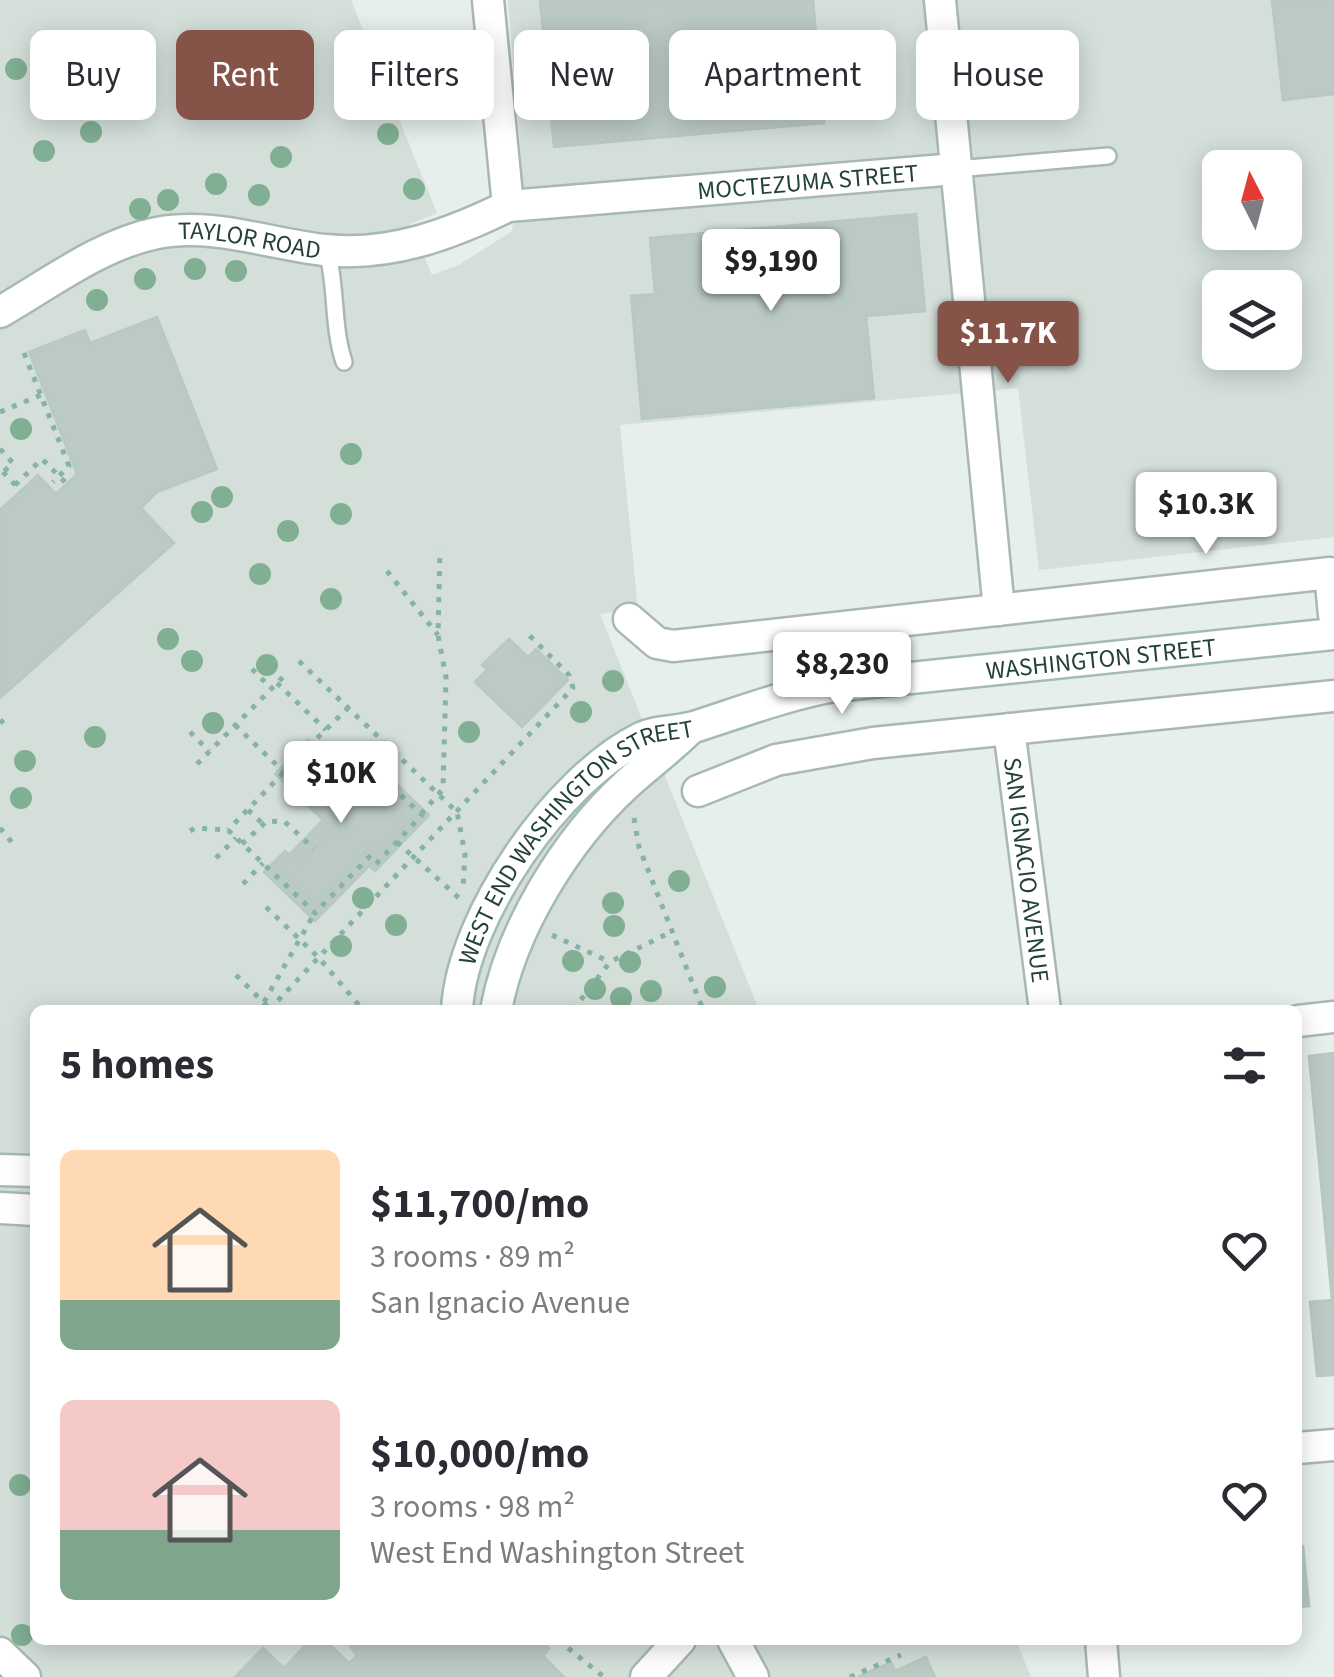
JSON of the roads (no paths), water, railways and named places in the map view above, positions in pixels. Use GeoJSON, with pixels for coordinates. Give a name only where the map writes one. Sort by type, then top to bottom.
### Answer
{"type":"FeatureCollection","features":[{"type":"Feature","properties":{"kind":"street"},"geometry":{"type":"LineString","coordinates":[[488,0],[508,206]]}},
{"type":"Feature","properties":{"kind":"street"},"geometry":{"type":"LineString","coordinates":[[940,0],[1000,610]]}},
{"type":"Feature","properties":{"kind":"street","name":"MOCTEZUMA STREET"},"geometry":{"type":"LineString","coordinates":[[508,206],[956,169]]}},
{"type":"Feature","properties":{"kind":"street","name":"TAYLOR ROAD"},"geometry":{"type":"LineString","coordinates":[[0,312],[112,248],[156,233],[191,230],[239,234],[327,250],[422,242],[452,234],[508,206]]}},
{"type":"Feature","properties":{"kind":"street"},"geometry":{"type":"LineString","coordinates":[[628,618],[656,643],[673,646],[1330,574],[1334,615]]}},
{"type":"Feature","properties":{"kind":"street","name":"WASHINGTON STREET"},"geometry":{"type":"LineString","coordinates":[[692,728],[792,694],[1334,634]]}},
{"type":"Feature","properties":{"kind":"street"},"geometry":{"type":"LineString","coordinates":[[698,791],[776,760],[873,742],[1334,696]]}},
{"type":"Feature","properties":{"kind":"street","name":"WEST END WASHINGTON STREET"},"geometry":{"type":"LineString","coordinates":[[455,1005],[467,960],[485,919],[520,854],[548,818],[584,777],[618,750],[646,735],[692,728]]}},
{"type":"Feature","properties":{"kind":"street","name":"WEST END WASHINGTON STREET"},"geometry":{"type":"LineString","coordinates":[[498,1005],[524,926],[553,878],[626,785],[692,728]]}},
{"type":"Feature","properties":{"kind":"street","name":"SAN IGNACIO AVENUE"},"geometry":{"type":"LineString","coordinates":[[1009,729],[1044,1005]]}},
{"type":"Feature","properties":{"kind":"street"},"geometry":{"type":"LineString","coordinates":[[1302,1021],[1334,1017]]}},
{"type":"Feature","properties":{"kind":"street"},"geometry":{"type":"LineString","coordinates":[[0,1170],[30,1172]]}},
{"type":"Feature","properties":{"kind":"street"},"geometry":{"type":"LineString","coordinates":[[0,1208],[30,1210]]}},
{"type":"Feature","properties":{"kind":"street"},"geometry":{"type":"LineString","coordinates":[[1302,1448],[1334,1445]]}},
{"type":"Feature","properties":{"kind":"street"},"geometry":{"type":"LineString","coordinates":[[646,1677],[675,1645]]}},
{"type":"Feature","properties":{"kind":"street"},"geometry":{"type":"LineString","coordinates":[[735,1645],[753,1677]]}},
{"type":"Feature","properties":{"kind":"street"},"geometry":{"type":"LineString","coordinates":[[1101,1645],[1104,1677]]}},
{"type":"Feature","properties":{"kind":"street"},"geometry":{"type":"LineString","coordinates":[[0,1652],[25,1677]]}},
{"type":"Feature","properties":{"kind":"lane","name":"MOCTEZUMA STREET"},"geometry":{"type":"LineString","coordinates":[[956,169],[1108,156]]}},
{"type":"Feature","properties":{"kind":"lane"},"geometry":{"type":"LineString","coordinates":[[327,250],[334,275],[334,333],[344,362]]}}]}
